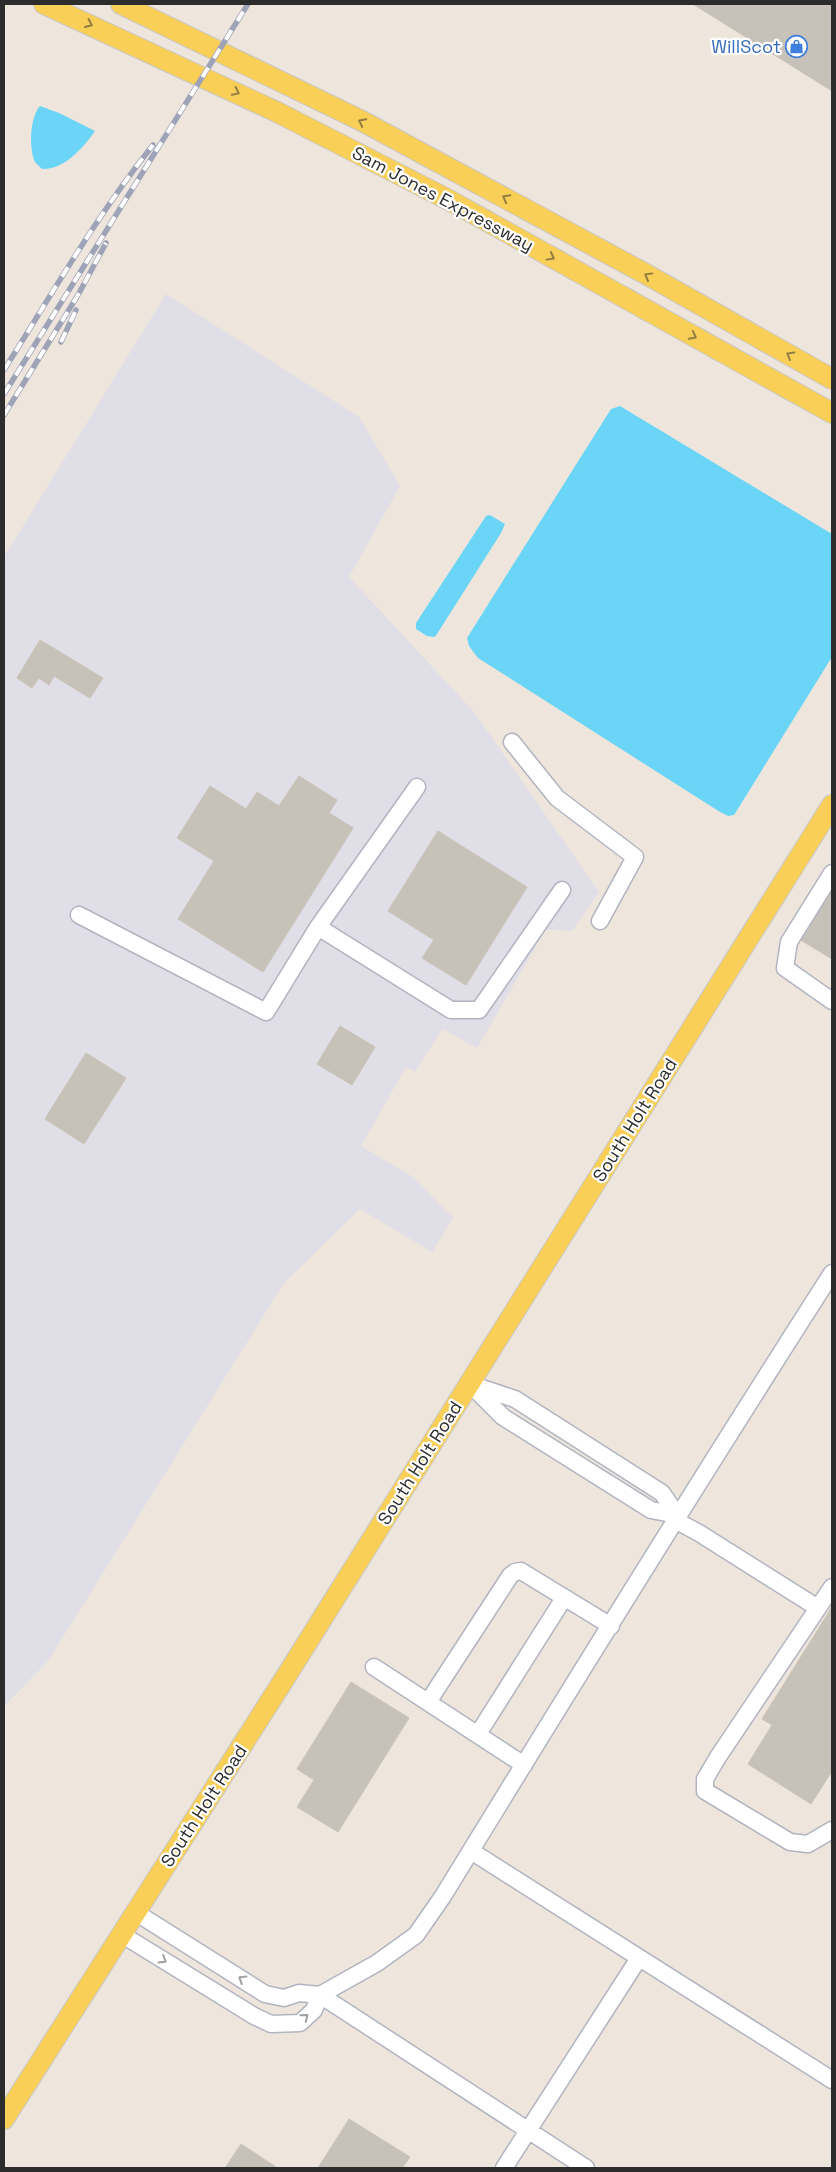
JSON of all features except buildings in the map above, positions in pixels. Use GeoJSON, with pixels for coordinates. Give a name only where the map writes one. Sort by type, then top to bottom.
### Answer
{"type":"FeatureCollection","features":[{"type":"Feature","properties":{"kind":"main road","name":"Sam Jones Expressway"},"geometry":{"type":"LineString","coordinates":[[44,4],[269,108],[449,200],[832,413]]}},
{"type":"Feature","properties":{"kind":"main road","name":"Sam Jones Expressway"},"geometry":{"type":"LineString","coordinates":[[121,4],[379,130],[543,218],[832,379]]}},
{"type":"Feature","properties":{"kind":"main road","name":"South Holt Road"},"geometry":{"type":"LineString","coordinates":[[4,2119],[470,1384],[832,805]]}},
{"type":"Feature","properties":{"kind":"lane"},"geometry":{"type":"LineString","coordinates":[[512,742],[557,798],[635,857],[600,922]]}},
{"type":"Feature","properties":{"kind":"lane"},"geometry":{"type":"LineString","coordinates":[[79,915],[266,1012],[318,927],[416,787]]}},
{"type":"Feature","properties":{"kind":"lane"},"geometry":{"type":"LineString","coordinates":[[832,873],[789,942],[785,968],[832,1001]]}},
{"type":"Feature","properties":{"kind":"lane"},"geometry":{"type":"LineString","coordinates":[[318,927],[451,1010],[479,1010],[562,890]]}},
{"type":"Feature","properties":{"kind":"lane"},"geometry":{"type":"LineString","coordinates":[[121,1934],[254,2016],[271,2024],[300,2022],[314,2010],[320,1995],[377,1963],[416,1935],[471,1851],[611,1626],[676,1517],[832,1273]]}},
{"type":"Feature","properties":{"kind":"lane"},"geometry":{"type":"LineString","coordinates":[[470,1384],[510,1422],[651,1510],[676,1517],[698,1533],[818,1608]]}},
{"type":"Feature","properties":{"kind":"lane"},"geometry":{"type":"LineString","coordinates":[[428,1702],[510,1576],[515,1572],[521,1571],[611,1626]]}},
{"type":"Feature","properties":{"kind":"lane"},"geometry":{"type":"LineString","coordinates":[[832,1587],[705,1779],[705,1791],[790,1842],[808,1844],[832,1830]]}},
{"type":"Feature","properties":{"kind":"lane"},"geometry":{"type":"LineString","coordinates":[[478,1734],[564,1598]]}},
{"type":"Feature","properties":{"kind":"lane"},"geometry":{"type":"LineString","coordinates":[[374,1667],[524,1765]]}},
{"type":"Feature","properties":{"kind":"lane"},"geometry":{"type":"LineString","coordinates":[[471,1851],[832,2080]]}},
{"type":"Feature","properties":{"kind":"lane"},"geometry":{"type":"LineString","coordinates":[[135,1912],[265,1994],[284,1998],[299,1993],[320,1995],[586,2168]]}},
{"type":"Feature","properties":{"kind":"lane"},"geometry":{"type":"LineString","coordinates":[[504,2168],[639,1958]]}},
{"type":"Feature","properties":{"kind":"shaded area"},"geometry":{"type":"Polygon","coordinates":[[[166,294],[359,417],[400,486],[349,577],[474,712],[599,892],[572,931],[546,929],[477,1048],[442,1029],[415,1072],[406,1067],[361,1146],[413,1177],[453,1218],[432,1252],[360,1209],[284,1283],[48,1661],[4,1706],[4,557],[166,294]]]}},
{"type":"Feature","properties":{"kind":"water"},"geometry":{"type":"Polygon","coordinates":[[[40,106],[95,131],[72,157],[58,166],[42,169],[32,154],[31,140],[32,124],[40,106]]]}},
{"type":"Feature","properties":{"kind":"water"},"geometry":{"type":"Polygon","coordinates":[[[620,406],[832,534],[832,657],[734,815],[728,816],[720,812],[478,658],[469,646],[467,638],[611,409],[620,406]]]}},
{"type":"Feature","properties":{"kind":"water"},"geometry":{"type":"Polygon","coordinates":[[[490,515],[505,524],[501,533],[437,634],[434,637],[427,636],[416,629],[416,623],[486,516],[490,515]]]}},
{"type":"Feature","properties":{"kind":"railway"},"geometry":{"type":"LineString","coordinates":[[4,394],[248,4]]}},
{"type":"Feature","properties":{"kind":"railway"},"geometry":{"type":"LineString","coordinates":[[4,370],[94,227],[153,145]]}},
{"type":"Feature","properties":{"kind":"railway"},"geometry":{"type":"LineString","coordinates":[[4,415],[78,295],[106,243]]}},
{"type":"Feature","properties":{"kind":"railway"},"geometry":{"type":"LineString","coordinates":[[61,342],[76,310]]}},
{"type":"Feature","properties":{"kind":"place","name":"WillScot"},"geometry":{"type":"Point","coordinates":[797,47]}}]}
